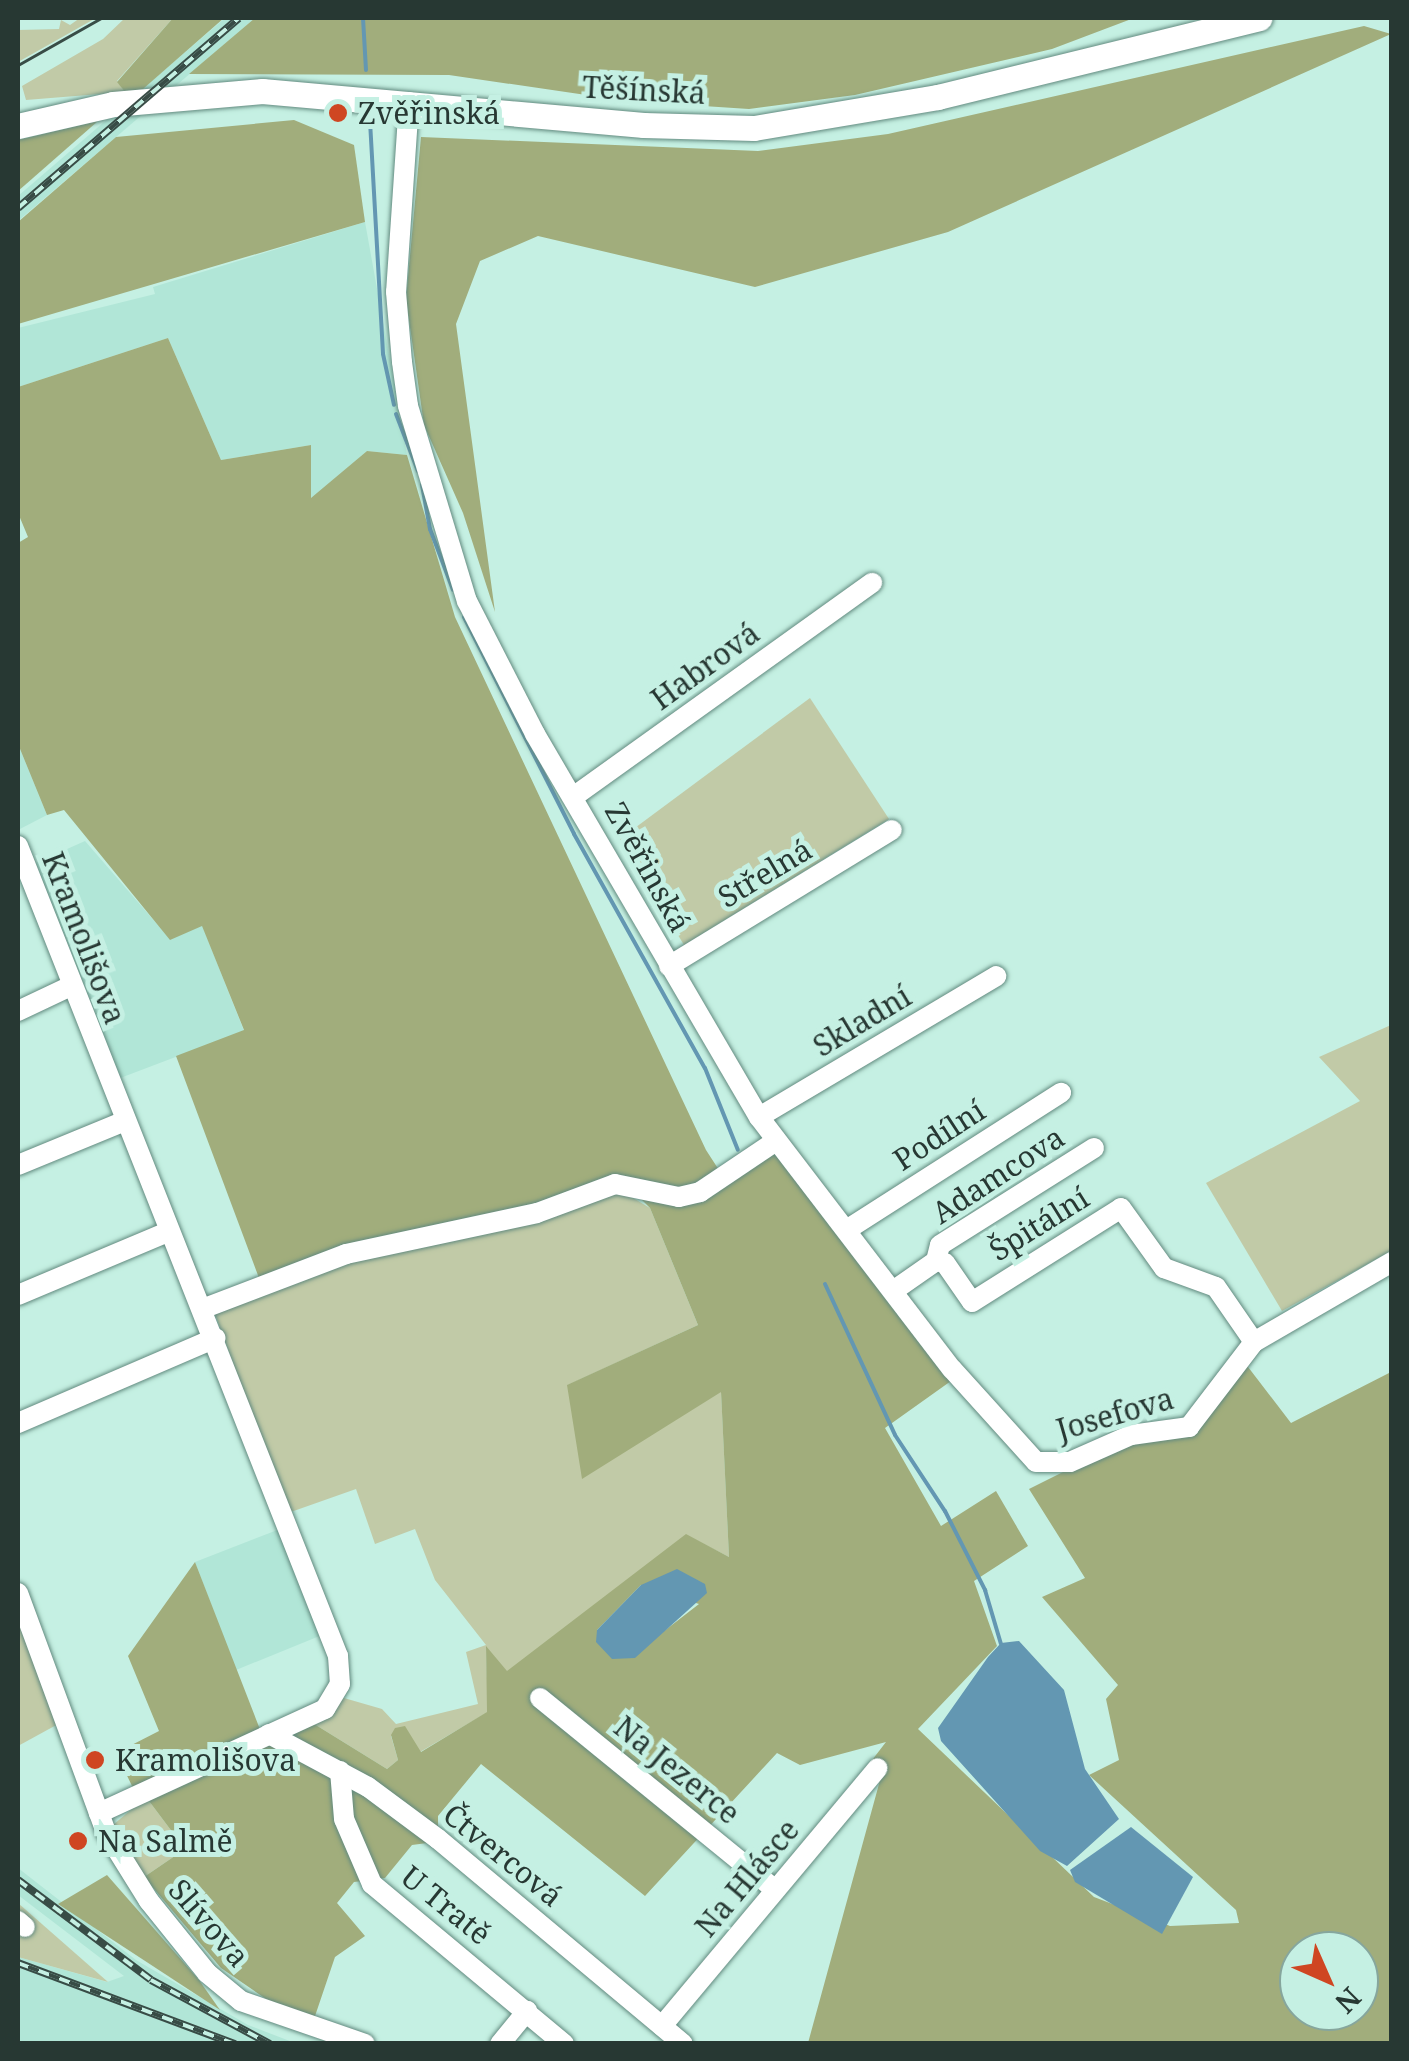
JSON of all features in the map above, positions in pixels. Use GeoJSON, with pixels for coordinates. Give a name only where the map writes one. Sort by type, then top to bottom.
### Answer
{"type":"FeatureCollection","features":[{"type":"Feature","properties":{"kind":"main road","name":"Těšínská"},"geometry":{"type":"LineString","coordinates":[[18,126],[190,95],[262,91],[643,125],[754,128],[938,97],[1258,18]]}},
{"type":"Feature","properties":{"kind":"street","name":"Zvěřinská"},"geometry":{"type":"LineString","coordinates":[[408,102],[396,292],[408,406],[466,601],[573,798],[759,1116],[952,1369]]}},
{"type":"Feature","properties":{"kind":"street","name":"Habrová"},"geometry":{"type":"LineString","coordinates":[[573,798],[872,583]]}},
{"type":"Feature","properties":{"kind":"street","name":"Střelná"},"geometry":{"type":"LineString","coordinates":[[669,966],[892,830]]}},
{"type":"Feature","properties":{"kind":"street","name":"Kramolišova"},"geometry":{"type":"LineString","coordinates":[[18,846],[122,1122],[215,1338],[318,1618],[338,1656],[334,1700],[98,1814]]}},
{"type":"Feature","properties":{"kind":"street","name":"Skladní"},"geometry":{"type":"LineString","coordinates":[[759,1116],[996,976]]}},
{"type":"Feature","properties":{"kind":"street"},"geometry":{"type":"LineString","coordinates":[[18,1011],[71,986]]}},
{"type":"Feature","properties":{"kind":"street","name":"Podílní"},"geometry":{"type":"LineString","coordinates":[[848,1229],[1062,1093]]}},
{"type":"Feature","properties":{"kind":"street"},"geometry":{"type":"LineString","coordinates":[[18,1166],[122,1122]]}},
{"type":"Feature","properties":{"kind":"street"},"geometry":{"type":"LineString","coordinates":[[202,1309],[346,1254],[537,1213],[615,1184],[679,1197],[700,1192],[776,1141]]}},
{"type":"Feature","properties":{"kind":"street","name":"Adamcova"},"geometry":{"type":"LineString","coordinates":[[894,1291],[936,1261],[940,1245],[1094,1148]]}},
{"type":"Feature","properties":{"kind":"street","name":"Špitální"},"geometry":{"type":"LineString","coordinates":[[936,1261],[945,1263],[972,1302],[1121,1208],[1164,1268],[1216,1288],[1254,1342]]}},
{"type":"Feature","properties":{"kind":"street"},"geometry":{"type":"LineString","coordinates":[[18,1295],[168,1232]]}},
{"type":"Feature","properties":{"kind":"street","name":"Josefova"},"geometry":{"type":"LineString","coordinates":[[952,1369],[1036,1462],[1070,1462],[1131,1435],[1190,1427],[1254,1342],[1392,1262]]}},
{"type":"Feature","properties":{"kind":"street"},"geometry":{"type":"LineString","coordinates":[[18,1424],[215,1338]]}},
{"type":"Feature","properties":{"kind":"street","name":"Slívova"},"geometry":{"type":"LineString","coordinates":[[18,1593],[98,1814],[144,1894],[222,1986],[264,2011],[365,2044]]}},
{"type":"Feature","properties":{"kind":"street","name":"Na Jezerce"},"geometry":{"type":"LineString","coordinates":[[540,1698],[775,1890]]}},
{"type":"Feature","properties":{"kind":"street","name":"Čtvercová"},"geometry":{"type":"LineString","coordinates":[[269,1734],[340,1771],[438,1839],[684,2044]]}},
{"type":"Feature","properties":{"kind":"street","name":"Na Hlásce"},"geometry":{"type":"LineString","coordinates":[[662,2026],[878,1768]]}},
{"type":"Feature","properties":{"kind":"street","name":"U Tratě"},"geometry":{"type":"LineString","coordinates":[[340,1771],[344,1819],[372,1884],[564,2044]]}},
{"type":"Feature","properties":{"kind":"street"},"geometry":{"type":"LineString","coordinates":[[500,2044],[527,2011]]}},
{"type":"Feature","properties":{"kind":"shaded area"},"geometry":{"type":"Polygon","coordinates":[[[80,18],[96,18],[18,62],[18,30],[59,29],[61,20],[70,25],[80,18]]]}},
{"type":"Feature","properties":{"kind":"shaded area"},"geometry":{"type":"Polygon","coordinates":[[[125,18],[173,18],[117,81],[125,92],[26,100],[22,86],[103,39],[125,18]]]}},
{"type":"Feature","properties":{"kind":"shaded area"},"geometry":{"type":"Polygon","coordinates":[[[173,18],[224,18],[143,89],[125,92],[117,82],[173,18]]]}},
{"type":"Feature","properties":{"kind":"shaded area"},"geometry":{"type":"Polygon","coordinates":[[[225,18],[255,18],[18,221],[18,196],[225,18]]]}},
{"type":"Feature","properties":{"kind":"shaded area"},"geometry":{"type":"Polygon","coordinates":[[[255,18],[1134,18],[1052,49],[855,95],[749,109],[627,101],[449,75],[189,74],[255,18]]]}},
{"type":"Feature","properties":{"kind":"shaded area"},"geometry":{"type":"Polygon","coordinates":[[[1364,26],[1391,34],[948,232],[755,287],[538,236],[480,261],[456,324],[495,612],[463,513],[424,425],[406,299],[421,137],[758,151],[888,134],[1364,26]]]}},
{"type":"Feature","properties":{"kind":"shaded area"},"geometry":{"type":"Polygon","coordinates":[[[294,120],[354,145],[365,222],[18,324],[18,222],[116,137],[294,120]]]}},
{"type":"Feature","properties":{"kind":"shaded area"},"geometry":{"type":"Polygon","coordinates":[[[98,121],[25,185],[18,191],[18,140],[98,121]]]}},
{"type":"Feature","properties":{"kind":"shaded area"},"geometry":{"type":"Polygon","coordinates":[[[365,222],[407,455],[367,451],[311,499],[311,445],[221,460],[168,338],[18,387],[18,328],[155,294],[153,287],[365,222]]]}},
{"type":"Feature","properties":{"kind":"shaded area"},"geometry":{"type":"Polygon","coordinates":[[[168,338],[221,460],[311,445],[311,498],[367,451],[407,455],[455,617],[706,1150],[728,1184],[774,1153],[951,1381],[885,1428],[941,1526],[996,1491],[1028,1546],[974,1581],[997,1646],[918,1729],[1094,1897],[1170,1926],[1239,1923],[1236,1910],[1089,1775],[1119,1760],[1106,1699],[1118,1685],[1042,1597],[1085,1578],[1029,1489],[1129,1439],[1197,1429],[1245,1363],[1291,1423],[1391,1372],[1391,2043],[808,2043],[882,1773],[869,1764],[886,1742],[800,1765],[777,1753],[645,1896],[481,1764],[438,1816],[438,1829],[427,1843],[412,1845],[385,1878],[354,1882],[337,1903],[365,1936],[335,1957],[314,2019],[269,2001],[221,1968],[144,1877],[185,1849],[146,1797],[311,1722],[387,1769],[398,1760],[391,1735],[395,1728],[405,1726],[421,1752],[487,1712],[486,1646],[507,1671],[686,1534],[729,1557],[721,1392],[582,1479],[567,1385],[698,1325],[650,1208],[617,1175],[506,1215],[259,1278],[176,1056],[244,1030],[202,926],[170,940],[64,810],[47,815],[18,744],[18,543],[28,537],[18,513],[18,387],[168,338]],[[641,1585],[597,1630],[659,1635],[699,1604],[641,1585]]]}},
{"type":"Feature","properties":{"kind":"shaded area"},"geometry":{"type":"Polygon","coordinates":[[[810,698],[889,819],[684,945],[620,839],[810,698]]]}},
{"type":"Feature","properties":{"kind":"shaded area"},"geometry":{"type":"Polygon","coordinates":[[[18,744],[47,815],[18,830],[18,744]]]}},
{"type":"Feature","properties":{"kind":"shaded area"},"geometry":{"type":"Polygon","coordinates":[[[85,841],[170,939],[202,925],[244,1031],[115,1080],[29,866],[85,841]]]}},
{"type":"Feature","properties":{"kind":"shaded area"},"geometry":{"type":"Polygon","coordinates":[[[1391,1025],[1391,1251],[1282,1311],[1206,1183],[1360,1101],[1319,1057],[1391,1025]]]}},
{"type":"Feature","properties":{"kind":"shaded area"},"geometry":{"type":"Polygon","coordinates":[[[618,1189],[650,1208],[698,1325],[568,1385],[658,1430],[721,1391],[729,1557],[686,1535],[507,1672],[486,1647],[488,1712],[420,1752],[405,1727],[391,1736],[398,1760],[387,1769],[311,1722],[344,1698],[382,1709],[396,1724],[478,1704],[466,1652],[486,1645],[435,1580],[415,1529],[375,1544],[356,1489],[288,1513],[215,1314],[346,1262],[618,1189]]]}},
{"type":"Feature","properties":{"kind":"shaded area"},"geometry":{"type":"Polygon","coordinates":[[[280,1529],[322,1635],[236,1670],[195,1562],[280,1529]]]}},
{"type":"Feature","properties":{"kind":"shaded area"},"geometry":{"type":"Polygon","coordinates":[[[195,1562],[261,1732],[134,1790],[116,1753],[159,1731],[128,1656],[195,1562]]]}},
{"type":"Feature","properties":{"kind":"shaded area"},"geometry":{"type":"Polygon","coordinates":[[[18,1617],[60,1723],[18,1746],[18,1617]]]}},
{"type":"Feature","properties":{"kind":"shaded area"},"geometry":{"type":"Polygon","coordinates":[[[146,1797],[185,1849],[144,1877],[113,1825],[146,1797]]]}},
{"type":"Feature","properties":{"kind":"shaded area"},"geometry":{"type":"Polygon","coordinates":[[[18,1868],[136,1960],[248,2025],[295,2043],[18,2043],[18,1957],[107,1982],[124,1976],[18,1895],[18,1868]]]}},
{"type":"Feature","properties":{"kind":"shaded area"},"geometry":{"type":"Polygon","coordinates":[[[107,1875],[199,1980],[220,2010],[58,1904],[107,1875]]]}},
{"type":"Feature","properties":{"kind":"shaded area"},"geometry":{"type":"Polygon","coordinates":[[[18,1903],[108,1982],[18,1957],[18,1903]]]}},
{"type":"Feature","properties":{"kind":"water"},"geometry":{"type":"Polygon","coordinates":[[[677,1569],[705,1584],[707,1593],[635,1658],[612,1659],[596,1642],[597,1630],[641,1585],[677,1569]]]}},
{"type":"Feature","properties":{"kind":"water"},"geometry":{"type":"Polygon","coordinates":[[[1019,1641],[1064,1690],[1085,1769],[1119,1819],[1067,1866],[1040,1851],[941,1741],[938,1728],[1001,1643],[1019,1641]]]}},
{"type":"Feature","properties":{"kind":"water"},"geometry":{"type":"Polygon","coordinates":[[[1131,1827],[1193,1877],[1162,1934],[1075,1882],[1070,1870],[1131,1827]]]}},
{"type":"Feature","properties":{"kind":"waterway"},"geometry":{"type":"LineString","coordinates":[[363,18],[366,70]]}},
{"type":"Feature","properties":{"kind":"waterway"},"geometry":{"type":"LineString","coordinates":[[370,121],[383,354],[394,405]]}},
{"type":"Feature","properties":{"kind":"waterway"},"geometry":{"type":"LineString","coordinates":[[396,414],[418,471]]}},
{"type":"Feature","properties":{"kind":"waterway"},"geometry":{"type":"LineString","coordinates":[[422,485],[430,529],[453,590]]}},
{"type":"Feature","properties":{"kind":"waterway"},"geometry":{"type":"LineString","coordinates":[[464,617],[574,834],[705,1068],[738,1150]]}},
{"type":"Feature","properties":{"kind":"waterway"},"geometry":{"type":"LineString","coordinates":[[825,1284],[895,1435],[945,1511],[985,1590],[1001,1644]]}},
{"type":"Feature","properties":{"kind":"tram line"},"geometry":{"type":"LineString","coordinates":[[18,65],[101,18]]}},
{"type":"Feature","properties":{"kind":"railway"},"geometry":{"type":"LineString","coordinates":[[18,208],[239,18]]}},
{"type":"Feature","properties":{"kind":"railway"},"geometry":{"type":"LineString","coordinates":[[18,1880],[151,1980],[270,2044]]}},
{"type":"Feature","properties":{"kind":"railway"},"geometry":{"type":"LineString","coordinates":[[18,1963],[235,2044]]}},
{"type":"Feature","properties":{"kind":"place","name":"Zvěřinská"},"geometry":{"type":"Point","coordinates":[338,113]}},
{"type":"Feature","properties":{"kind":"place","name":"Kramolišova"},"geometry":{"type":"Point","coordinates":[95,1760]}},
{"type":"Feature","properties":{"kind":"place","name":"Na Salmě"},"geometry":{"type":"Point","coordinates":[78,1841]}}]}
